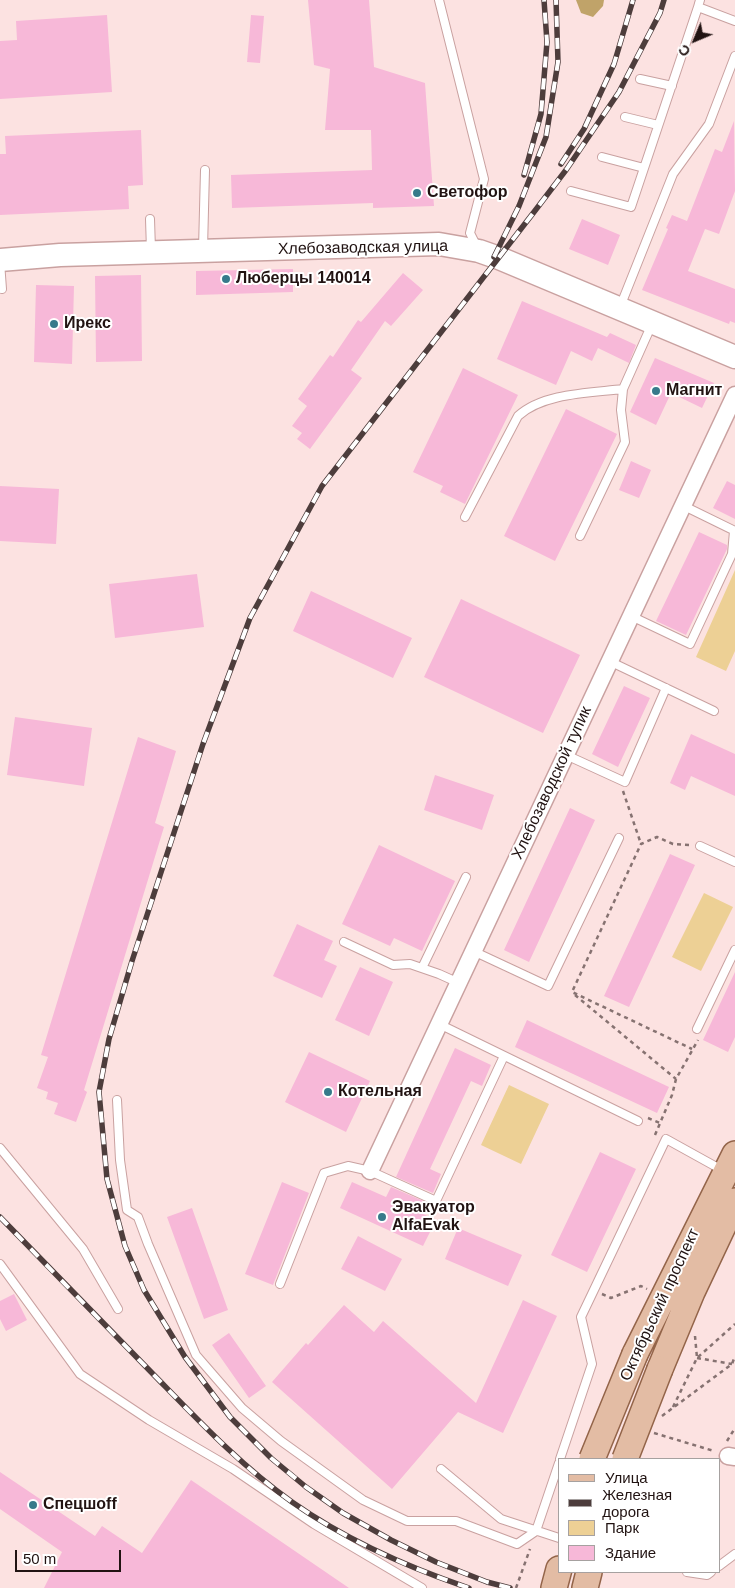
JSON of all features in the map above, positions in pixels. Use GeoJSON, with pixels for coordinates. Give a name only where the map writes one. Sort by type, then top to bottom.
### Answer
{"type":"FeatureCollection","features":[{"type":"Feature","properties":{"kind":"main road","name":"Хлебозаводская улица"},"geometry":{"type":"LineString","coordinates":[[0,260],[60,255],[151,252],[364,251],[439,244],[479,251],[499,258],[735,357]]}},
{"type":"Feature","properties":{"kind":"main road","name":"Октябрьский проспект"},"geometry":{"type":"LineString","coordinates":[[592,1458],[635,1354],[730,1163]]}},
{"type":"Feature","properties":{"kind":"main road","name":"Октябрьский проспект"},"geometry":{"type":"LineString","coordinates":[[625,1458],[692,1292],[735,1201]]}},
{"type":"Feature","properties":{"kind":"main road"},"geometry":{"type":"LineString","coordinates":[[554,1588],[558,1573]]}},
{"type":"Feature","properties":{"kind":"main road"},"geometry":{"type":"LineString","coordinates":[[585,1588],[589,1573]]}},
{"type":"Feature","properties":{"kind":"street","name":"Хлебозаводской тупик"},"geometry":{"type":"LineString","coordinates":[[370,1171],[631,616],[684,506],[728,422],[735,396]]}},
{"type":"Feature","properties":{"kind":"lane"},"geometry":{"type":"LineString","coordinates":[[439,0],[484,179],[470,233],[479,251]]}},
{"type":"Feature","properties":{"kind":"lane"},"geometry":{"type":"LineString","coordinates":[[571,191],[631,207],[699,3],[735,21]]}},
{"type":"Feature","properties":{"kind":"lane"},"geometry":{"type":"LineString","coordinates":[[619,308],[673,174],[709,124],[735,56]]}},
{"type":"Feature","properties":{"kind":"lane"},"geometry":{"type":"LineString","coordinates":[[640,79],[672,86]]}},
{"type":"Feature","properties":{"kind":"lane"},"geometry":{"type":"LineString","coordinates":[[625,117],[658,125]]}},
{"type":"Feature","properties":{"kind":"lane"},"geometry":{"type":"LineString","coordinates":[[602,157],[644,168]]}},
{"type":"Feature","properties":{"kind":"lane"},"geometry":{"type":"LineString","coordinates":[[203,251],[205,170]]}},
{"type":"Feature","properties":{"kind":"lane"},"geometry":{"type":"LineString","coordinates":[[150,218],[151,252]]}},
{"type":"Feature","properties":{"kind":"lane"},"geometry":{"type":"LineString","coordinates":[[0,260],[2,290]]}},
{"type":"Feature","properties":{"kind":"lane"},"geometry":{"type":"LineString","coordinates":[[580,536],[625,442],[621,410],[623,389],[652,322]]}},
{"type":"Feature","properties":{"kind":"lane"},"geometry":{"type":"LineString","coordinates":[[465,517],[518,416],[525,410],[551,398],[623,389]]}},
{"type":"Feature","properties":{"kind":"lane"},"geometry":{"type":"LineString","coordinates":[[631,616],[690,644],[733,555],[735,531],[684,506]]}},
{"type":"Feature","properties":{"kind":"lane"},"geometry":{"type":"LineString","coordinates":[[610,662],[714,711]]}},
{"type":"Feature","properties":{"kind":"lane"},"geometry":{"type":"LineString","coordinates":[[566,755],[625,782],[666,688]]}},
{"type":"Feature","properties":{"kind":"lane"},"geometry":{"type":"LineString","coordinates":[[473,951],[548,986],[619,838]]}},
{"type":"Feature","properties":{"kind":"lane"},"geometry":{"type":"LineString","coordinates":[[700,846],[735,862]]}},
{"type":"Feature","properties":{"kind":"lane"},"geometry":{"type":"LineString","coordinates":[[422,968],[466,877]]}},
{"type":"Feature","properties":{"kind":"lane"},"geometry":{"type":"LineString","coordinates":[[344,942],[393,965],[410,964],[459,982]]}},
{"type":"Feature","properties":{"kind":"lane"},"geometry":{"type":"LineString","coordinates":[[697,1029],[735,950]]}},
{"type":"Feature","properties":{"kind":"lane"},"geometry":{"type":"LineString","coordinates":[[439,1024],[638,1121]]}},
{"type":"Feature","properties":{"kind":"lane"},"geometry":{"type":"LineString","coordinates":[[280,1284],[324,1174],[348,1166],[370,1171],[436,1202],[504,1056]]}},
{"type":"Feature","properties":{"kind":"lane"},"geometry":{"type":"LineString","coordinates":[[117,1100],[120,1160],[127,1210],[138,1217],[196,1355],[242,1408],[281,1441],[363,1500],[407,1521],[456,1520],[517,1544],[536,1531],[558,1466]]}},
{"type":"Feature","properties":{"kind":"lane"},"geometry":{"type":"LineString","coordinates":[[560,1458],[592,1364],[581,1317],[666,1138],[730,1163]]}},
{"type":"Feature","properties":{"kind":"lane"},"geometry":{"type":"LineString","coordinates":[[0,1148],[84,1249],[118,1310]]}},
{"type":"Feature","properties":{"kind":"lane"},"geometry":{"type":"LineString","coordinates":[[0,1264],[80,1374],[149,1420],[233,1469],[314,1524],[422,1588]]}},
{"type":"Feature","properties":{"kind":"lane"},"geometry":{"type":"LineString","coordinates":[[441,1469],[501,1519],[558,1538]]}},
{"type":"Feature","properties":{"kind":"lane"},"geometry":{"type":"LineString","coordinates":[[720,1565],[735,1554]]}},
{"type":"Feature","properties":{"kind":"lane"},"geometry":{"type":"LineString","coordinates":[[694,1573],[707,1575],[710,1573]]}},
{"type":"Feature","properties":{"kind":"path"},"geometry":{"type":"LineString","coordinates":[[619,779],[641,844]]}},
{"type":"Feature","properties":{"kind":"path"},"geometry":{"type":"LineString","coordinates":[[572,992],[641,844],[657,837],[673,844],[700,846]]}},
{"type":"Feature","properties":{"kind":"path"},"geometry":{"type":"LineString","coordinates":[[572,992],[692,1050]]}},
{"type":"Feature","properties":{"kind":"path"},"geometry":{"type":"LineString","coordinates":[[572,992],[676,1079]]}},
{"type":"Feature","properties":{"kind":"path"},"geometry":{"type":"LineString","coordinates":[[611,1298],[641,1286],[651,1291]]}},
{"type":"Feature","properties":{"kind":"path"},"geometry":{"type":"LineString","coordinates":[[673,1408],[697,1358],[735,1324]]}},
{"type":"Feature","properties":{"kind":"path"},"geometry":{"type":"LineString","coordinates":[[695,1331],[697,1358]]}},
{"type":"Feature","properties":{"kind":"path"},"geometry":{"type":"LineString","coordinates":[[659,1419],[732,1364],[735,1356]]}},
{"type":"Feature","properties":{"kind":"path"},"geometry":{"type":"LineString","coordinates":[[697,1358],[732,1364]]}},
{"type":"Feature","properties":{"kind":"path"},"geometry":{"type":"LineString","coordinates":[[656,1426],[653,1433],[729,1458]]}},
{"type":"Feature","properties":{"kind":"path"},"geometry":{"type":"LineString","coordinates":[[516,1588],[536,1531]]}},
{"type":"Feature","properties":{"kind":"green space"},"geometry":{"type":"Polygon","coordinates":[[[735,570],[735,651],[726,671],[696,657],[735,570]]]}},
{"type":"Feature","properties":{"kind":"green space"},"geometry":{"type":"Polygon","coordinates":[[[704,893],[733,907],[701,971],[672,957],[704,893]]]}},
{"type":"Feature","properties":{"kind":"green space"},"geometry":{"type":"Polygon","coordinates":[[[509,1085],[549,1104],[521,1164],[481,1145],[509,1085]]]}},
{"type":"Feature","properties":{"kind":"shaded area"},"geometry":{"type":"Polygon","coordinates":[[[576,0],[604,0],[603,6],[593,17],[581,13],[576,0]]]}},
{"type":"Feature","properties":{"kind":"building"},"geometry":{"type":"Polygon","coordinates":[[[308,0],[369,0],[374,67],[425,83],[434,206],[373,208],[373,203],[232,208],[231,175],[372,170],[371,130],[325,130],[330,69],[314,65],[308,0]]]}},
{"type":"Feature","properties":{"kind":"building"},"geometry":{"type":"Polygon","coordinates":[[[107,15],[112,92],[0,99],[0,41],[17,40],[16,21],[107,15]]]}},
{"type":"Feature","properties":{"kind":"building"},"geometry":{"type":"Polygon","coordinates":[[[251,15],[264,16],[260,63],[247,62],[251,15]]]}},
{"type":"Feature","properties":{"kind":"building"},"geometry":{"type":"Polygon","coordinates":[[[734,121],[735,191],[719,234],[705,229],[688,271],[735,289],[735,323],[730,321],[729,324],[642,290],[672,215],[687,221],[715,149],[722,152],[734,121]]]}},
{"type":"Feature","properties":{"kind":"building"},"geometry":{"type":"Polygon","coordinates":[[[141,130],[143,185],[128,186],[129,209],[0,215],[0,154],[6,154],[5,136],[141,130]]]}},
{"type":"Feature","properties":{"kind":"building"},"geometry":{"type":"Polygon","coordinates":[[[582,219],[620,235],[608,265],[569,249],[582,219]]]}},
{"type":"Feature","properties":{"kind":"building"},"geometry":{"type":"Polygon","coordinates":[[[293,269],[293,292],[196,295],[196,271],[293,269]]]}},
{"type":"Feature","properties":{"kind":"building"},"geometry":{"type":"Polygon","coordinates":[[[403,273],[423,290],[391,326],[385,321],[351,370],[362,378],[310,449],[297,439],[302,433],[292,426],[307,406],[298,399],[330,355],[333,357],[358,320],[361,322],[403,273]]]}},
{"type":"Feature","properties":{"kind":"building"},"geometry":{"type":"Polygon","coordinates":[[[141,275],[142,361],[96,362],[95,276],[141,275]]]}},
{"type":"Feature","properties":{"kind":"building","name":"Ирекс"},"geometry":{"type":"Polygon","coordinates":[[[36,285],[74,286],[72,364],[34,362],[36,285]]]}},
{"type":"Feature","properties":{"kind":"building"},"geometry":{"type":"Polygon","coordinates":[[[522,301],[607,337],[610,333],[636,345],[629,363],[598,348],[592,361],[571,351],[556,385],[497,359],[522,301]]]}},
{"type":"Feature","properties":{"kind":"building","name":"Магнит"},"geometry":{"type":"Polygon","coordinates":[[[655,358],[714,383],[702,408],[671,393],[656,425],[630,412],[655,358]]]}},
{"type":"Feature","properties":{"kind":"building"},"geometry":{"type":"Polygon","coordinates":[[[463,368],[518,395],[465,504],[440,492],[443,486],[413,472],[463,368]]]}},
{"type":"Feature","properties":{"kind":"building"},"geometry":{"type":"Polygon","coordinates":[[[566,409],[617,434],[555,561],[504,536],[566,409]]]}},
{"type":"Feature","properties":{"kind":"building"},"geometry":{"type":"Polygon","coordinates":[[[631,461],[651,470],[639,498],[619,490],[631,461]]]}},
{"type":"Feature","properties":{"kind":"building"},"geometry":{"type":"Polygon","coordinates":[[[727,481],[735,485],[735,519],[713,508],[727,481]]]}},
{"type":"Feature","properties":{"kind":"building"},"geometry":{"type":"Polygon","coordinates":[[[0,486],[59,489],[56,544],[0,541],[0,486]]]}},
{"type":"Feature","properties":{"kind":"building"},"geometry":{"type":"Polygon","coordinates":[[[699,532],[727,545],[727,549],[686,635],[656,621],[699,532]]]}},
{"type":"Feature","properties":{"kind":"building"},"geometry":{"type":"Polygon","coordinates":[[[197,574],[204,627],[115,638],[109,584],[197,574]]]}},
{"type":"Feature","properties":{"kind":"building"},"geometry":{"type":"Polygon","coordinates":[[[311,591],[412,638],[393,678],[293,631],[311,591]]]}},
{"type":"Feature","properties":{"kind":"building"},"geometry":{"type":"Polygon","coordinates":[[[461,599],[580,655],[543,733],[424,677],[461,599]]]}},
{"type":"Feature","properties":{"kind":"building"},"geometry":{"type":"Polygon","coordinates":[[[624,686],[650,698],[618,767],[592,754],[624,686]]]}},
{"type":"Feature","properties":{"kind":"building"},"geometry":{"type":"Polygon","coordinates":[[[15,717],[92,728],[84,786],[7,775],[15,717]]]}},
{"type":"Feature","properties":{"kind":"building"},"geometry":{"type":"Polygon","coordinates":[[[691,734],[735,754],[735,796],[691,776],[685,790],[670,783],[691,734]]]}},
{"type":"Feature","properties":{"kind":"building"},"geometry":{"type":"Polygon","coordinates":[[[138,737],[176,751],[155,823],[164,827],[84,1090],[87,1092],[76,1122],[54,1114],[58,1103],[46,1099],[48,1092],[37,1088],[48,1057],[41,1055],[138,737]]]}},
{"type":"Feature","properties":{"kind":"building"},"geometry":{"type":"Polygon","coordinates":[[[435,775],[494,795],[482,830],[424,810],[435,775]]]}},
{"type":"Feature","properties":{"kind":"building"},"geometry":{"type":"Polygon","coordinates":[[[570,808],[595,820],[529,962],[504,950],[570,808]]]}},
{"type":"Feature","properties":{"kind":"building"},"geometry":{"type":"Polygon","coordinates":[[[379,845],[455,881],[422,951],[394,938],[390,946],[342,924],[379,845]]]}},
{"type":"Feature","properties":{"kind":"building"},"geometry":{"type":"Polygon","coordinates":[[[670,854],[695,865],[629,1007],[604,996],[670,854]]]}},
{"type":"Feature","properties":{"kind":"building"},"geometry":{"type":"Polygon","coordinates":[[[297,924],[333,941],[324,960],[337,966],[322,998],[273,976],[297,924]]]}},
{"type":"Feature","properties":{"kind":"building"},"geometry":{"type":"Polygon","coordinates":[[[360,967],[393,982],[369,1036],[335,1020],[360,967]]]}},
{"type":"Feature","properties":{"kind":"building"},"geometry":{"type":"Polygon","coordinates":[[[735,972],[735,1037],[728,1052],[703,1040],[735,972]]]}},
{"type":"Feature","properties":{"kind":"building"},"geometry":{"type":"Polygon","coordinates":[[[527,1020],[669,1087],[657,1113],[515,1047],[527,1020]]]}},
{"type":"Feature","properties":{"kind":"building"},"geometry":{"type":"Polygon","coordinates":[[[455,1048],[491,1065],[482,1086],[471,1081],[430,1169],[441,1174],[433,1193],[396,1177],[455,1048]]]}},
{"type":"Feature","properties":{"kind":"building","name":"Котельная"},"geometry":{"type":"Polygon","coordinates":[[[309,1052],[370,1081],[346,1132],[285,1102],[309,1052]]]}},
{"type":"Feature","properties":{"kind":"building"},"geometry":{"type":"Polygon","coordinates":[[[600,1152],[636,1169],[587,1272],[551,1255],[600,1152]]]}},
{"type":"Feature","properties":{"kind":"building"},"geometry":{"type":"Polygon","coordinates":[[[282,1182],[309,1193],[273,1285],[245,1274],[282,1182]]]}},
{"type":"Feature","properties":{"kind":"building"},"geometry":{"type":"Polygon","coordinates":[[[352,1182],[386,1197],[391,1187],[428,1203],[423,1214],[436,1220],[423,1246],[340,1208],[352,1182]]]}},
{"type":"Feature","properties":{"kind":"building"},"geometry":{"type":"Polygon","coordinates":[[[192,1208],[228,1310],[204,1319],[167,1217],[192,1208]]]}},
{"type":"Feature","properties":{"kind":"building"},"geometry":{"type":"Polygon","coordinates":[[[458,1228],[522,1255],[508,1286],[445,1259],[458,1228]]]}},
{"type":"Feature","properties":{"kind":"building"},"geometry":{"type":"Polygon","coordinates":[[[358,1236],[402,1259],[385,1291],[341,1269],[358,1236]]]}},
{"type":"Feature","properties":{"kind":"building"},"geometry":{"type":"Polygon","coordinates":[[[14,1294],[27,1320],[6,1331],[0,1319],[0,1301],[14,1294]]]}},
{"type":"Feature","properties":{"kind":"building"},"geometry":{"type":"Polygon","coordinates":[[[523,1300],[557,1316],[503,1433],[458,1412],[392,1489],[272,1382],[306,1343],[308,1345],[344,1305],[374,1332],[383,1321],[476,1403],[523,1300]]]}},
{"type":"Feature","properties":{"kind":"building"},"geometry":{"type":"Polygon","coordinates":[[[229,1333],[266,1386],[249,1398],[212,1345],[229,1333]]]}},
{"type":"Feature","properties":{"kind":"building"},"geometry":{"type":"Polygon","coordinates":[[[0,1472],[95,1536],[102,1526],[142,1553],[191,1480],[349,1588],[44,1588],[62,1552],[0,1509],[0,1472]]]}},
{"type":"Feature","properties":{"kind":"railway"},"geometry":{"type":"LineString","coordinates":[[524,175],[541,114],[547,42],[544,0]]}},
{"type":"Feature","properties":{"kind":"railway"},"geometry":{"type":"LineString","coordinates":[[494,257],[519,206],[546,137],[558,62],[556,0]]}},
{"type":"Feature","properties":{"kind":"railway"},"geometry":{"type":"LineString","coordinates":[[561,164],[584,129],[614,64],[633,0]]}},
{"type":"Feature","properties":{"kind":"railway"},"geometry":{"type":"LineString","coordinates":[[510,1588],[487,1582],[436,1562],[391,1540],[343,1513],[306,1487],[271,1458],[230,1417],[185,1357],[144,1290],[125,1246],[107,1179],[99,1092],[109,1039],[132,961],[203,744],[250,618],[322,486],[566,170],[619,92],[660,13],[664,0]]}},
{"type":"Feature","properties":{"kind":"railway"},"geometry":{"type":"LineString","coordinates":[[0,1217],[203,1425],[237,1458],[273,1488],[313,1516],[355,1540],[400,1562],[469,1588]]}},
{"type":"Feature","properties":{"kind":"place","name":"Светофор"},"geometry":{"type":"Point","coordinates":[417,193]}},
{"type":"Feature","properties":{"kind":"place","name":"Люберцы 140014"},"geometry":{"type":"Point","coordinates":[226,279]}},
{"type":"Feature","properties":{"kind":"place","name":"Ирекс"},"geometry":{"type":"Point","coordinates":[54,324]}},
{"type":"Feature","properties":{"kind":"place","name":"Магнит"},"geometry":{"type":"Point","coordinates":[656,391]}},
{"type":"Feature","properties":{"kind":"place","name":"Котельная"},"geometry":{"type":"Point","coordinates":[328,1092]}},
{"type":"Feature","properties":{"kind":"place","name":"Эвакуатор AlfaEvak"},"geometry":{"type":"Point","coordinates":[382,1217]}},
{"type":"Feature","properties":{"kind":"place","name":"Спецшoff"},"geometry":{"type":"Point","coordinates":[33,1505]}}]}
